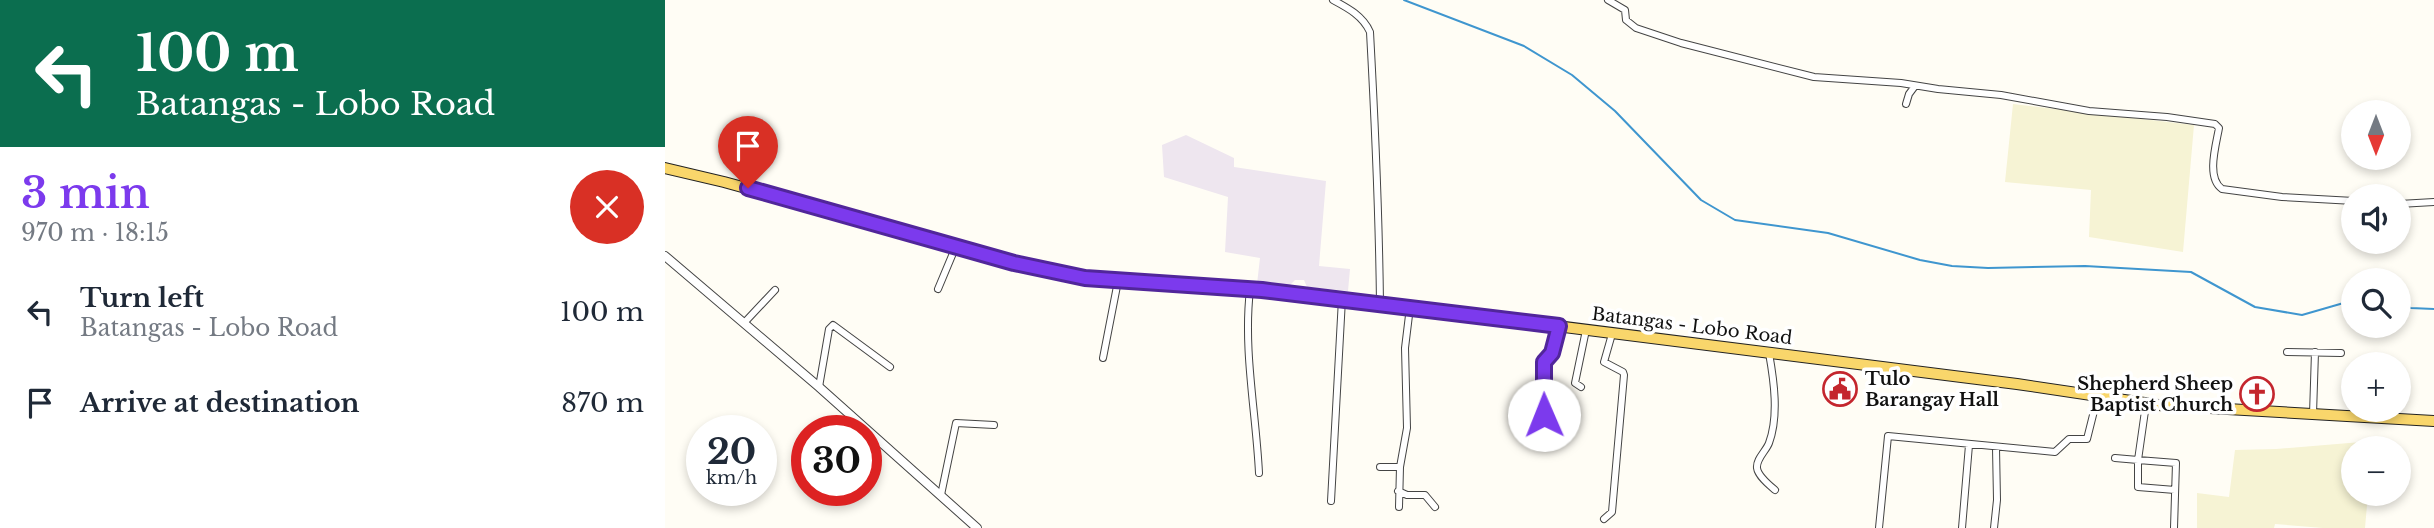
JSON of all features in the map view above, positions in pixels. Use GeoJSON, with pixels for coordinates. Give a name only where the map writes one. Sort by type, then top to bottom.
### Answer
{"type":"FeatureCollection","features":[{"type":"Feature","properties":{"kind":"main road","name":"Batangas - Lobo Road"},"geometry":{"type":"LineString","coordinates":[[665,168],[1052,272],[1118,281],[1250,290],[1410,307],[2098,395],[2146,404],[2434,421]]}},
{"type":"Feature","properties":{"kind":"street"},"geometry":{"type":"LineString","coordinates":[[1333,0],[1357,15],[1365,22],[1370,32],[1379,208],[1380,304]]}},
{"type":"Feature","properties":{"kind":"street"},"geometry":{"type":"LineString","coordinates":[[1608,0],[1626,10],[1626,20],[1636,28],[1692,46],[1814,77],[2014,97],[2089,111],[2215,124],[2219,128],[2214,178],[2217,186],[2222,189],[2283,197],[2341,200]]}},
{"type":"Feature","properties":{"kind":"street"},"geometry":{"type":"LineString","coordinates":[[1906,104],[1907,97],[1915,86]]}},
{"type":"Feature","properties":{"kind":"street"},"geometry":{"type":"LineString","coordinates":[[2411,203],[2434,202]]}},
{"type":"Feature","properties":{"kind":"street"},"geometry":{"type":"LineString","coordinates":[[938,289],[956,247]]}},
{"type":"Feature","properties":{"kind":"street"},"geometry":{"type":"LineString","coordinates":[[665,256],[819,387],[977,528]]}},
{"type":"Feature","properties":{"kind":"street"},"geometry":{"type":"LineString","coordinates":[[1103,358],[1118,281]]}},
{"type":"Feature","properties":{"kind":"street"},"geometry":{"type":"LineString","coordinates":[[744,323],[775,290]]}},
{"type":"Feature","properties":{"kind":"street"},"geometry":{"type":"LineString","coordinates":[[1250,290],[1247,315],[1248,347],[1259,473]]}},
{"type":"Feature","properties":{"kind":"street"},"geometry":{"type":"LineString","coordinates":[[1331,501],[1342,299]]}},
{"type":"Feature","properties":{"kind":"street"},"geometry":{"type":"LineString","coordinates":[[1399,507],[1400,467],[1407,428],[1405,348],[1410,307]]}},
{"type":"Feature","properties":{"kind":"street"},"geometry":{"type":"LineString","coordinates":[[819,387],[829,329],[833,326],[890,367]]}},
{"type":"Feature","properties":{"kind":"street"},"geometry":{"type":"LineString","coordinates":[[1559,326],[1552,353],[1544,362],[1544,415],[1557,423],[1565,434]]}},
{"type":"Feature","properties":{"kind":"street"},"geometry":{"type":"LineString","coordinates":[[1581,387],[1575,383],[1585,330]]}},
{"type":"Feature","properties":{"kind":"street"},"geometry":{"type":"LineString","coordinates":[[1604,519],[1612,512],[1624,375],[1604,362],[1612,334]]}},
{"type":"Feature","properties":{"kind":"street"},"geometry":{"type":"LineString","coordinates":[[2287,352],[2341,353]]}},
{"type":"Feature","properties":{"kind":"street"},"geometry":{"type":"LineString","coordinates":[[2313,414],[2315,352]]}},
{"type":"Feature","properties":{"kind":"street"},"geometry":{"type":"LineString","coordinates":[[1769,353],[1774,383],[1772,424],[1769,442],[1757,466],[1758,471],[1775,490]]}},
{"type":"Feature","properties":{"kind":"street"},"geometry":{"type":"LineString","coordinates":[[1879,528],[1888,436],[2055,452],[2070,439],[2087,439],[2098,395]]}},
{"type":"Feature","properties":{"kind":"street"},"geometry":{"type":"LineString","coordinates":[[2146,404],[2138,460],[2138,487],[2175,490]]}},
{"type":"Feature","properties":{"kind":"street"},"geometry":{"type":"LineString","coordinates":[[941,495],[955,423],[994,425]]}},
{"type":"Feature","properties":{"kind":"street"},"geometry":{"type":"LineString","coordinates":[[1962,528],[1969,445]]}},
{"type":"Feature","properties":{"kind":"street"},"geometry":{"type":"LineString","coordinates":[[1993,528],[1997,507],[1996,447]]}},
{"type":"Feature","properties":{"kind":"street"},"geometry":{"type":"LineString","coordinates":[[2115,458],[2176,463],[2174,528]]}},
{"type":"Feature","properties":{"kind":"street"},"geometry":{"type":"LineString","coordinates":[[1380,467],[1400,467]]}},
{"type":"Feature","properties":{"kind":"street"},"geometry":{"type":"LineString","coordinates":[[1398,491],[1407,495],[1425,495],[1435,508]]}},
{"type":"Feature","properties":{"kind":"shaded area"},"geometry":{"type":"Polygon","coordinates":[[[2013,104],[2194,125],[2183,252],[2089,237],[2091,190],[2005,182],[2013,104]]]}},
{"type":"Feature","properties":{"kind":"shaded area"},"geometry":{"type":"Polygon","coordinates":[[[1186,135],[1234,158],[1234,167],[1326,181],[1319,266],[1350,269],[1348,291],[1307,287],[1304,280],[1295,280],[1290,285],[1257,284],[1260,258],[1225,252],[1228,197],[1164,177],[1162,145],[1186,135]]]}},
{"type":"Feature","properties":{"kind":"shaded area"},"geometry":{"type":"Polygon","coordinates":[[[2341,444],[2341,506],[2367,506],[2365,528],[2275,524],[2274,528],[2197,528],[2197,493],[2229,497],[2235,450],[2341,444]]]}},
{"type":"Feature","properties":{"kind":"waterway"},"geometry":{"type":"LineString","coordinates":[[1404,0],[1524,46],[1572,75],[1615,111],[1701,200],[1735,220],[1828,233],[1920,260],[1952,266],[2085,266],[2191,272],[2255,307],[2302,315],[2341,304]]}},
{"type":"Feature","properties":{"kind":"waterway"},"geometry":{"type":"LineString","coordinates":[[2411,308],[2434,309]]}},
{"type":"Feature","properties":{"kind":"place","name":"Tulo Barangay Hall"},"geometry":{"type":"Point","coordinates":[1840,389]}},
{"type":"Feature","properties":{"kind":"place","name":"Shepherd Sheep Baptist Church"},"geometry":{"type":"Point","coordinates":[2257,394]}},
{"type":"Feature","properties":{"kind":"route"},"geometry":{"type":"LineString","coordinates":[[748,188],[1014,263],[1085,278],[1262,290],[1559,326],[1552,353],[1544,362],[1544,415]]}}]}
